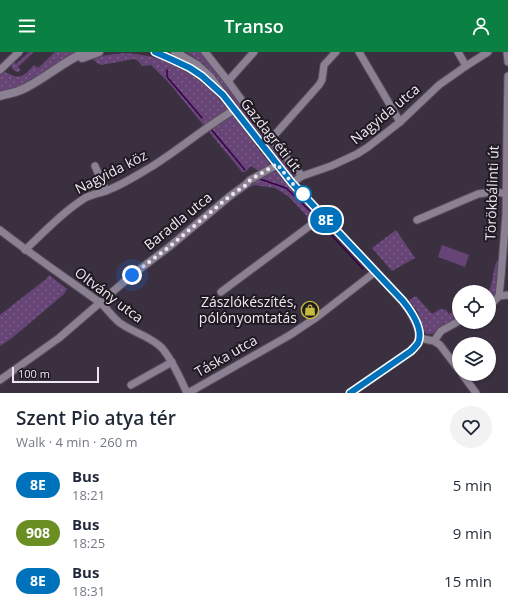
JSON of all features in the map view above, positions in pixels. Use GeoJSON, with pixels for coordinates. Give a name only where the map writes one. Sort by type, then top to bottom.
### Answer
{"type":"FeatureCollection","features":[{"type":"Feature","properties":{"kind":"street"},"geometry":{"type":"LineString","coordinates":[[0,70],[19,52]]}},
{"type":"Feature","properties":{"kind":"street"},"geometry":{"type":"LineString","coordinates":[[0,96],[14,93],[29,86],[74,57],[86,52]]}},
{"type":"Feature","properties":{"kind":"street"},"geometry":{"type":"LineString","coordinates":[[64,64],[99,52]]}},
{"type":"Feature","properties":{"kind":"street","name":"Gazdagréti út"},"geometry":{"type":"LineString","coordinates":[[156,52],[196,72],[223,95]]}},
{"type":"Feature","properties":{"kind":"street","name":"Gazdagréti út"},"geometry":{"type":"LineString","coordinates":[[169,52],[190,61]]}},
{"type":"Feature","properties":{"kind":"street","name":"Gazdagréti út"},"geometry":{"type":"LineString","coordinates":[[175,52],[197,65],[210,77],[234,110],[292,183],[411,310],[416,323],[419,338]]}},
{"type":"Feature","properties":{"kind":"street","name":"Gazdagréti út"},"geometry":{"type":"LineString","coordinates":[[205,52],[271,139],[302,176]]}},
{"type":"Feature","properties":{"kind":"street"},"geometry":{"type":"LineString","coordinates":[[228,81],[254,52]]}},
{"type":"Feature","properties":{"kind":"street"},"geometry":{"type":"LineString","coordinates":[[271,139],[319,85],[322,80],[324,65],[336,52]]}},
{"type":"Feature","properties":{"kind":"street"},"geometry":{"type":"LineString","coordinates":[[359,52],[400,122]]}},
{"type":"Feature","properties":{"kind":"street"},"geometry":{"type":"LineString","coordinates":[[458,52],[466,66]]}},
{"type":"Feature","properties":{"kind":"street","name":"Nagyida utca"},"geometry":{"type":"LineString","coordinates":[[292,183],[302,176],[331,166],[357,154],[368,147],[400,122],[439,85],[488,52]]}},
{"type":"Feature","properties":{"kind":"street"},"geometry":{"type":"LineString","coordinates":[[507,52],[508,62]]}},
{"type":"Feature","properties":{"kind":"street","name":"Törökbálinti út"},"geometry":{"type":"LineString","coordinates":[[499,296],[507,194],[508,76]]}},
{"type":"Feature","properties":{"kind":"street","name":"Nagyida köz"},"geometry":{"type":"LineString","coordinates":[[25,250],[80,202],[93,195],[123,184],[161,161],[234,110]]}},
{"type":"Feature","properties":{"kind":"street","name":"Baradla utca"},"geometry":{"type":"LineString","coordinates":[[0,380],[58,338],[99,302],[169,247],[230,196],[246,185],[250,180],[277,164]]}},
{"type":"Feature","properties":{"kind":"street"},"geometry":{"type":"LineString","coordinates":[[95,166],[106,191]]}},
{"type":"Feature","properties":{"kind":"street"},"geometry":{"type":"LineString","coordinates":[[417,220],[478,194],[501,192],[507,194]]}},
{"type":"Feature","properties":{"kind":"street"},"geometry":{"type":"LineString","coordinates":[[221,292],[323,216]]}},
{"type":"Feature","properties":{"kind":"street","name":"Oltvány utca"},"geometry":{"type":"LineString","coordinates":[[0,230],[25,250],[99,302],[121,324],[155,342],[172,362],[188,393]]}},
{"type":"Feature","properties":{"kind":"street","name":"Táska utca"},"geometry":{"type":"LineString","coordinates":[[188,393],[290,335],[317,317],[375,272]]}},
{"type":"Feature","properties":{"kind":"street"},"geometry":{"type":"LineString","coordinates":[[496,299],[499,296],[508,295]]}},
{"type":"Feature","properties":{"kind":"street"},"geometry":{"type":"LineString","coordinates":[[434,341],[441,331],[452,325]]}},
{"type":"Feature","properties":{"kind":"street"},"geometry":{"type":"LineString","coordinates":[[350,393],[411,351],[417,344],[419,338],[434,341],[440,345],[452,361]]}},
{"type":"Feature","properties":{"kind":"street"},"geometry":{"type":"LineString","coordinates":[[131,384],[172,362]]}},
{"type":"Feature","properties":{"kind":"street"},"geometry":{"type":"LineString","coordinates":[[467,381],[476,393]]}},
{"type":"Feature","properties":{"kind":"shaded area"},"geometry":{"type":"Polygon","coordinates":[[[29,52],[34,52],[18,67],[21,70],[18,72],[14,71],[12,66],[13,61],[16,64],[29,52]]]}},
{"type":"Feature","properties":{"kind":"shaded area"},"geometry":{"type":"Polygon","coordinates":[[[55,52],[81,52],[33,80],[16,88],[0,92],[0,74],[5,72],[17,77],[23,75],[34,65],[38,68],[55,52]]]}},
{"type":"Feature","properties":{"kind":"shaded area"},"geometry":{"type":"Polygon","coordinates":[[[186,52],[202,52],[296,175],[292,176],[212,73],[203,63],[186,52]]]}},
{"type":"Feature","properties":{"kind":"shaded area"},"geometry":{"type":"Polygon","coordinates":[[[125,53],[148,56],[170,62],[200,79],[219,99],[269,162],[268,167],[261,171],[251,166],[245,172],[242,172],[169,83],[151,65],[142,66],[134,59],[101,65],[93,59],[107,55],[125,53]]]}},
{"type":"Feature","properties":{"kind":"shaded area"},"geometry":{"type":"Polygon","coordinates":[[[274,171],[279,173],[314,211],[315,219],[310,223],[307,221],[307,216],[288,196],[275,188],[254,185],[249,186],[263,175],[274,171]]]}},
{"type":"Feature","properties":{"kind":"shaded area"},"geometry":{"type":"Polygon","coordinates":[[[396,230],[415,258],[392,271],[372,248],[396,230]]]}},
{"type":"Feature","properties":{"kind":"shaded area"},"geometry":{"type":"Polygon","coordinates":[[[442,245],[469,255],[465,267],[438,257],[442,245]]]}},
{"type":"Feature","properties":{"kind":"shaded area"},"geometry":{"type":"Polygon","coordinates":[[[497,261],[499,261],[496,296],[496,285],[491,285],[497,261]]]}},
{"type":"Feature","properties":{"kind":"shaded area"},"geometry":{"type":"Polygon","coordinates":[[[49,275],[67,289],[64,294],[12,338],[0,346],[0,315],[46,279],[49,275]]]}},
{"type":"Feature","properties":{"kind":"shaded area"},"geometry":{"type":"Polygon","coordinates":[[[416,296],[432,314],[440,309],[446,310],[449,314],[452,312],[452,322],[435,333],[427,334],[423,331],[418,312],[409,300],[416,296]]]}},
{"type":"Feature","properties":{"kind":"waterway"},"geometry":{"type":"LineString","coordinates":[[167,70],[168,78],[202,118]]}},
{"type":"Feature","properties":{"kind":"waterway"},"geometry":{"type":"LineString","coordinates":[[211,129],[245,170]]}},
{"type":"Feature","properties":{"kind":"waterway"},"geometry":{"type":"LineString","coordinates":[[260,179],[286,188],[299,200]]}},
{"type":"Feature","properties":{"kind":"waterway"},"geometry":{"type":"LineString","coordinates":[[301,202],[312,213]]}},
{"type":"Feature","properties":{"kind":"waterway"},"geometry":{"type":"LineString","coordinates":[[323,226],[363,269]]}},
{"type":"Feature","properties":{"kind":"bus line","name":"8E"},"geometry":{"type":"LineString","coordinates":[[155,52],[190,68],[202,76],[223,95],[292,183],[411,310],[419,333],[417,344],[411,351],[350,393]]}},
{"type":"Feature","properties":{"kind":"place","name":"Zászlókészítés, pólónyomtatás"},"geometry":{"type":"Point","coordinates":[310,310]}},
{"type":"Feature","properties":{"kind":"route"},"geometry":{"type":"LineString","coordinates":[[132,275],[169,247],[230,196],[246,185],[250,180],[277,164],[303,194]]}}]}
